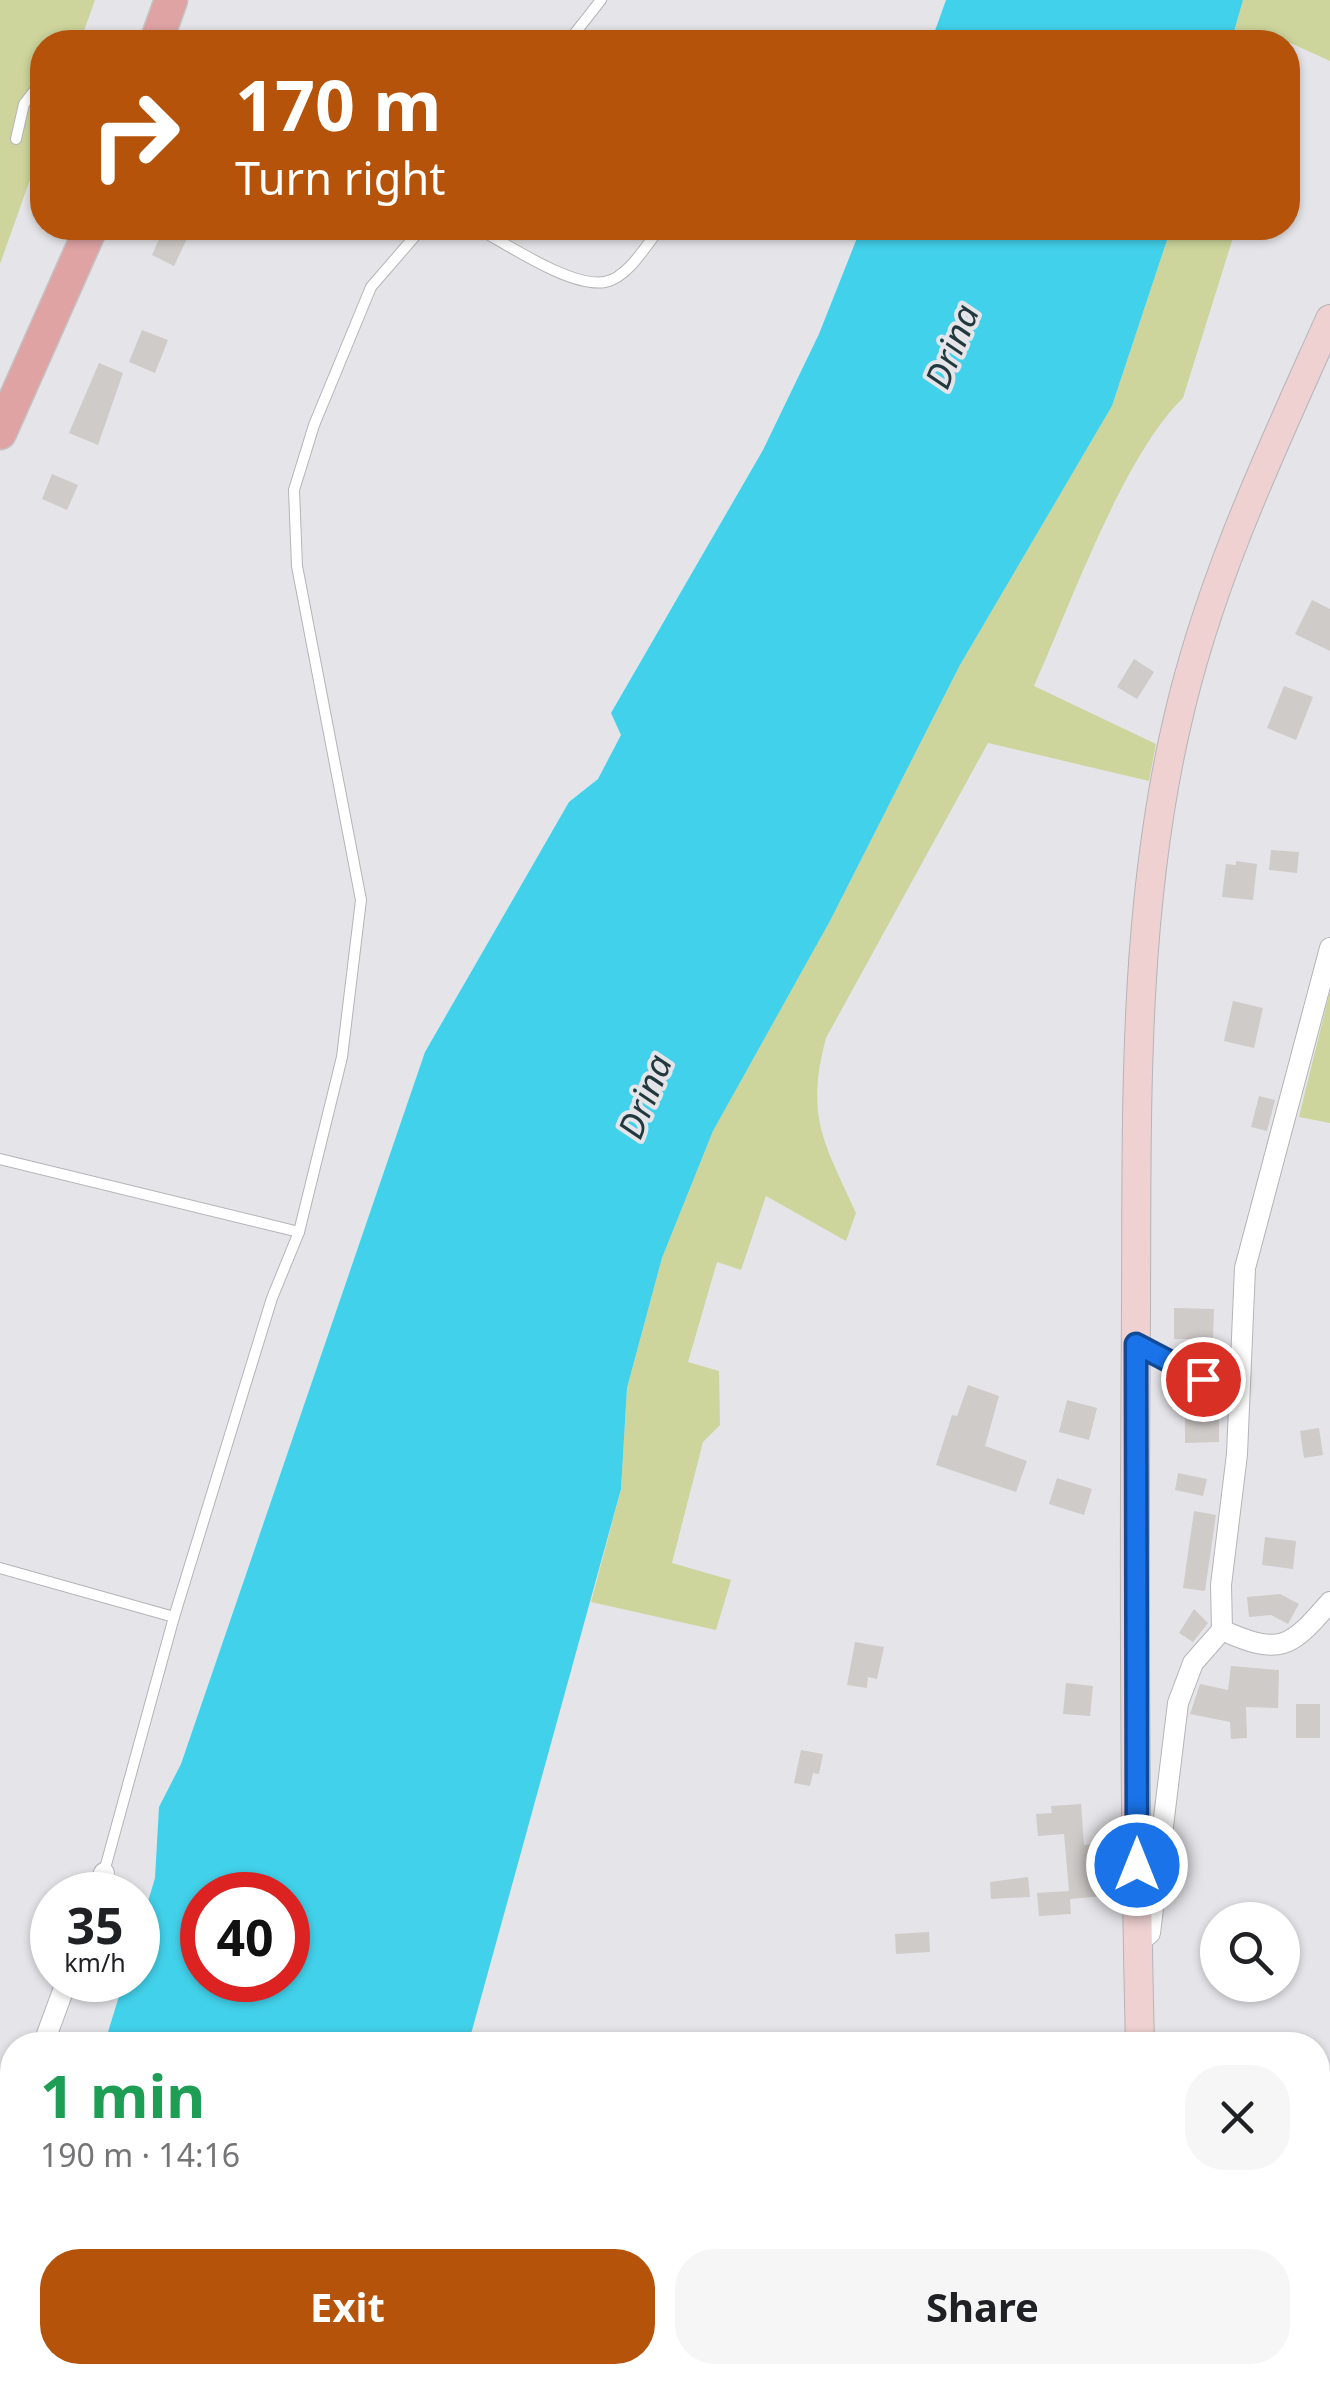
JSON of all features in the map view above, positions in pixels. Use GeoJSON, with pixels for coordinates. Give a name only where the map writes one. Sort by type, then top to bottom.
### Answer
{"type":"FeatureCollection","features":[{"type":"Feature","properties":{"kind":"main road"},"geometry":{"type":"LineString","coordinates":[[160,30],[171,0]]}},
{"type":"Feature","properties":{"kind":"main road"},"geometry":{"type":"LineString","coordinates":[[0,433],[43,346],[86,240]]}},
{"type":"Feature","properties":{"kind":"street"},"geometry":{"type":"LineString","coordinates":[[1140,2032],[1136,1344],[1142,950],[1161,798],[1196,646],[1232,544],[1330,319]]}},
{"type":"Feature","properties":{"kind":"street"},"geometry":{"type":"LineString","coordinates":[[1138,1945],[1150,1932],[1178,1704],[1193,1663],[1222,1630],[1221,1586],[1237,1454],[1245,1268],[1330,948]]}},
{"type":"Feature","properties":{"kind":"street"},"geometry":{"type":"LineString","coordinates":[[1136,1344],[1237,1397]]}},
{"type":"Feature","properties":{"kind":"street"},"geometry":{"type":"LineString","coordinates":[[1222,1630],[1246,1641],[1279,1645],[1296,1641],[1330,1602]]}},
{"type":"Feature","properties":{"kind":"street"},"geometry":{"type":"LineString","coordinates":[[48,2032],[59,2002]]}},
{"type":"Feature","properties":{"kind":"lane"},"geometry":{"type":"LineString","coordinates":[[577,30],[601,0]]}},
{"type":"Feature","properties":{"kind":"lane"},"geometry":{"type":"LineString","coordinates":[[16,138],[24,104],[30,96]]}},
{"type":"Feature","properties":{"kind":"lane"},"geometry":{"type":"LineString","coordinates":[[104,1872],[174,1617],[272,1298],[299,1232],[342,1057],[361,900],[297,566],[294,490],[314,425],[371,287],[412,240]]}},
{"type":"Feature","properties":{"kind":"lane"},"geometry":{"type":"LineString","coordinates":[[500,240],[574,278],[606,282],[624,271],[650,240]]}},
{"type":"Feature","properties":{"kind":"lane"},"geometry":{"type":"LineString","coordinates":[[0,1159],[299,1232]]}},
{"type":"Feature","properties":{"kind":"lane"},"geometry":{"type":"LineString","coordinates":[[0,1568],[174,1617]]}},
{"type":"Feature","properties":{"kind":"green space"},"geometry":{"type":"Polygon","coordinates":[[[0,0],[95,0],[84,30],[30,30],[30,180],[0,264],[0,0]]]}},
{"type":"Feature","properties":{"kind":"green space"},"geometry":{"type":"Polygon","coordinates":[[[1243,0],[1330,0],[1330,61],[1300,47],[1300,30],[1234,30],[1243,0]]]}},
{"type":"Feature","properties":{"kind":"green space"},"geometry":{"type":"Polygon","coordinates":[[[1167,240],[1232,240],[1183,398],[1139,456],[1119,494],[1034,686],[1156,744],[1149,781],[988,743],[826,1038],[817,1089],[818,1109],[827,1147],[856,1213],[846,1241],[766,1196],[741,1270],[717,1262],[688,1362],[719,1371],[720,1425],[703,1442],[672,1563],[731,1580],[716,1630],[591,1602],[621,1489],[627,1388],[662,1258],[713,1131],[830,921],[960,665],[1112,406],[1167,240]]]}},
{"type":"Feature","properties":{"kind":"green space"},"geometry":{"type":"Polygon","coordinates":[[[1330,991],[1330,1123],[1299,1117],[1330,991]]]}},
{"type":"Feature","properties":{"kind":"water"},"geometry":{"type":"Polygon","coordinates":[[[946,0],[1243,0],[1234,30],[935,30],[946,0]]]}},
{"type":"Feature","properties":{"kind":"water","name":"Drina"},"geometry":{"type":"Polygon","coordinates":[[[856,240],[1167,240],[1112,406],[960,665],[830,921],[713,1131],[662,1258],[627,1388],[621,1489],[472,2032],[108,2032],[117,2002],[160,2002],[160,1872],[155,1872],[159,1807],[181,1764],[425,1052],[569,802],[598,779],[621,735],[611,713],[763,450],[819,334],[856,240]]]}},
{"type":"Feature","properties":{"kind":"building"},"geometry":{"type":"Polygon","coordinates":[[[159,240],[186,240],[174,266],[152,255],[159,240]]]}},
{"type":"Feature","properties":{"kind":"building"},"geometry":{"type":"Polygon","coordinates":[[[142,330],[168,340],[155,373],[129,362],[142,330]]]}},
{"type":"Feature","properties":{"kind":"building"},"geometry":{"type":"Polygon","coordinates":[[[99,363],[123,373],[98,445],[69,433],[99,363]]]}},
{"type":"Feature","properties":{"kind":"building"},"geometry":{"type":"Polygon","coordinates":[[[52,474],[78,485],[67,510],[42,499],[52,474]]]}},
{"type":"Feature","properties":{"kind":"building"},"geometry":{"type":"Polygon","coordinates":[[[1312,600],[1330,609],[1330,651],[1295,634],[1312,600]]]}},
{"type":"Feature","properties":{"kind":"building"},"geometry":{"type":"Polygon","coordinates":[[[1134,659],[1154,672],[1137,699],[1117,687],[1134,659]]]}},
{"type":"Feature","properties":{"kind":"building"},"geometry":{"type":"Polygon","coordinates":[[[1284,686],[1313,697],[1296,740],[1267,728],[1284,686]]]}},
{"type":"Feature","properties":{"kind":"building"},"geometry":{"type":"Polygon","coordinates":[[[1271,850],[1299,852],[1297,873],[1269,870],[1271,850]]]}},
{"type":"Feature","properties":{"kind":"building"},"geometry":{"type":"Polygon","coordinates":[[[1236,861],[1257,864],[1253,900],[1222,897],[1226,864],[1236,865],[1236,861]]]}},
{"type":"Feature","properties":{"kind":"building"},"geometry":{"type":"Polygon","coordinates":[[[1233,1001],[1263,1008],[1254,1048],[1224,1041],[1233,1001]]]}},
{"type":"Feature","properties":{"kind":"building"},"geometry":{"type":"Polygon","coordinates":[[[1259,1096],[1275,1100],[1267,1131],[1251,1127],[1259,1096]]]}},
{"type":"Feature","properties":{"kind":"building"},"geometry":{"type":"Polygon","coordinates":[[[1174,1308],[1214,1309],[1213,1339],[1174,1339],[1174,1308]]]}},
{"type":"Feature","properties":{"kind":"building"},"geometry":{"type":"Polygon","coordinates":[[[968,1385],[999,1396],[985,1446],[1027,1461],[1016,1492],[936,1465],[952,1415],[957,1416],[968,1385]]]}},
{"type":"Feature","properties":{"kind":"building"},"geometry":{"type":"Polygon","coordinates":[[[1067,1400],[1097,1408],[1089,1440],[1059,1432],[1067,1400]]]}},
{"type":"Feature","properties":{"kind":"building"},"geometry":{"type":"Polygon","coordinates":[[[1185,1406],[1219,1406],[1219,1442],[1185,1443],[1185,1406]]]}},
{"type":"Feature","properties":{"kind":"building"},"geometry":{"type":"Polygon","coordinates":[[[1319,1428],[1323,1455],[1304,1458],[1300,1431],[1319,1428]]]}},
{"type":"Feature","properties":{"kind":"building"},"geometry":{"type":"Polygon","coordinates":[[[1178,1473],[1207,1479],[1203,1496],[1175,1490],[1178,1473]]]}},
{"type":"Feature","properties":{"kind":"building"},"geometry":{"type":"Polygon","coordinates":[[[1057,1478],[1092,1489],[1084,1515],[1049,1504],[1057,1478]]]}},
{"type":"Feature","properties":{"kind":"building"},"geometry":{"type":"Polygon","coordinates":[[[1194,1511],[1216,1515],[1205,1591],[1183,1588],[1194,1511]]]}},
{"type":"Feature","properties":{"kind":"building"},"geometry":{"type":"Polygon","coordinates":[[[1265,1537],[1296,1541],[1293,1569],[1262,1565],[1265,1537]]]}},
{"type":"Feature","properties":{"kind":"building"},"geometry":{"type":"Polygon","coordinates":[[[1280,1594],[1299,1604],[1288,1624],[1271,1615],[1249,1617],[1247,1597],[1280,1594]]]}},
{"type":"Feature","properties":{"kind":"building"},"geometry":{"type":"Polygon","coordinates":[[[1194,1609],[1208,1623],[1193,1642],[1179,1633],[1194,1609]]]}},
{"type":"Feature","properties":{"kind":"building"},"geometry":{"type":"Polygon","coordinates":[[[855,1642],[884,1647],[877,1679],[868,1677],[867,1688],[847,1685],[855,1642]]]}},
{"type":"Feature","properties":{"kind":"building"},"geometry":{"type":"Polygon","coordinates":[[[1231,1666],[1279,1670],[1278,1708],[1246,1707],[1247,1738],[1231,1739],[1230,1722],[1190,1714],[1200,1684],[1228,1690],[1231,1666]]]}},
{"type":"Feature","properties":{"kind":"building"},"geometry":{"type":"Polygon","coordinates":[[[1066,1683],[1093,1686],[1090,1716],[1063,1714],[1066,1683]]]}},
{"type":"Feature","properties":{"kind":"building"},"geometry":{"type":"Polygon","coordinates":[[[1296,1704],[1320,1704],[1320,1738],[1296,1738],[1296,1704]]]}},
{"type":"Feature","properties":{"kind":"building"},"geometry":{"type":"Polygon","coordinates":[[[801,1750],[823,1754],[819,1774],[813,1773],[810,1786],[794,1783],[801,1750]]]}},
{"type":"Feature","properties":{"kind":"building"},"geometry":{"type":"Polygon","coordinates":[[[1081,1804],[1084,1845],[1095,1844],[1098,1873],[1115,1872],[1117,1895],[1070,1899],[1071,1914],[1039,1916],[1037,1893],[1069,1891],[1064,1834],[1038,1836],[1036,1814],[1052,1813],[1051,1806],[1081,1804]]]}},
{"type":"Feature","properties":{"kind":"building"},"geometry":{"type":"Polygon","coordinates":[[[1028,1877],[1030,1897],[991,1899],[990,1882],[1028,1877]]]}},
{"type":"Feature","properties":{"kind":"building"},"geometry":{"type":"Polygon","coordinates":[[[929,1932],[930,1952],[896,1954],[895,1934],[929,1932]]]}},
{"type":"Feature","properties":{"kind":"route"},"geometry":{"type":"LineString","coordinates":[[1137,1865],[1136,1344],[1203,1379]]}}]}
